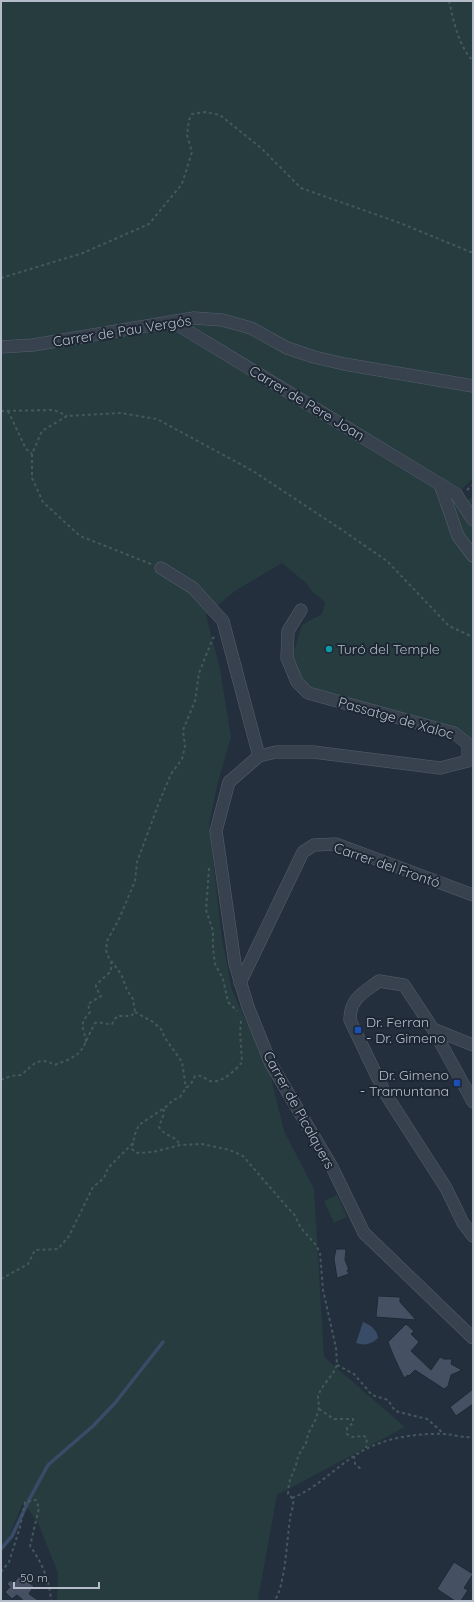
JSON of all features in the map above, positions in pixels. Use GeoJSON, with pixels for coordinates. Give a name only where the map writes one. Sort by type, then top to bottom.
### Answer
{"type":"FeatureCollection","features":[{"type":"Feature","properties":{"kind":"street","name":"Carrer de Pau Vergós"},"geometry":{"type":"LineString","coordinates":[[1,347],[33,345],[194,318],[222,320],[251,328],[287,348],[314,357],[344,364],[473,386]]}},
{"type":"Feature","properties":{"kind":"street","name":"Carrer de Pere Joan"},"geometry":{"type":"LineString","coordinates":[[173,322],[456,494],[473,520]]}},
{"type":"Feature","properties":{"kind":"street"},"geometry":{"type":"LineString","coordinates":[[440,484],[458,536],[473,556]]}},
{"type":"Feature","properties":{"kind":"street"},"geometry":{"type":"LineString","coordinates":[[161,568],[193,588],[222,621],[259,756]]}},
{"type":"Feature","properties":{"kind":"street","name":"Passatge de Xaloc"},"geometry":{"type":"LineString","coordinates":[[259,756],[276,752],[313,752],[440,768],[468,761],[468,744],[454,733],[308,693],[297,682],[287,658],[288,631],[301,610]]}},
{"type":"Feature","properties":{"kind":"street","name":"Carrer de Picalquers"},"geometry":{"type":"LineString","coordinates":[[259,756],[228,782],[216,831],[235,964],[240,983],[271,1064],[332,1167],[364,1233],[473,1338]]}},
{"type":"Feature","properties":{"kind":"street","name":"Carrer del Frontó"},"geometry":{"type":"LineString","coordinates":[[240,983],[303,852],[314,845],[336,844],[473,896]]}},
{"type":"Feature","properties":{"kind":"street"},"geometry":{"type":"LineString","coordinates":[[473,1102],[432,1029],[404,986],[379,981],[354,1001],[350,1013],[350,1020],[385,1093],[446,1188],[463,1223],[473,1236]]}},
{"type":"Feature","properties":{"kind":"street"},"geometry":{"type":"LineString","coordinates":[[432,1029],[473,1046]]}},
{"type":"Feature","properties":{"kind":"path"},"geometry":{"type":"LineString","coordinates":[[449,1],[461,44],[466,54],[473,61]]}},
{"type":"Feature","properties":{"kind":"path"},"geometry":{"type":"LineString","coordinates":[[1,278],[83,253],[149,224],[182,184],[192,152],[187,135],[189,120],[192,114],[205,112],[220,115],[261,148],[301,188],[400,223],[473,253]]}},
{"type":"Feature","properties":{"kind":"path"},"geometry":{"type":"LineString","coordinates":[[8,410],[26,449],[32,454]]}},
{"type":"Feature","properties":{"kind":"path"},"geometry":{"type":"LineString","coordinates":[[1,411],[54,410],[67,416]]}},
{"type":"Feature","properties":{"kind":"path"},"geometry":{"type":"LineString","coordinates":[[161,568],[80,536],[44,502],[32,478],[32,454],[42,431],[67,416],[121,413],[157,419],[253,471],[345,532],[387,561],[449,626],[473,637]]}},
{"type":"Feature","properties":{"kind":"path"},"geometry":{"type":"LineString","coordinates":[[135,1012],[133,998],[127,990],[121,974],[111,962],[106,950],[107,941],[119,919],[135,881],[137,862],[160,800],[171,774],[182,759],[185,746],[183,730],[195,701],[199,673],[213,638],[225,629]]}},
{"type":"Feature","properties":{"kind":"path"},"geometry":{"type":"LineString","coordinates":[[209,866],[206,910],[213,931],[215,964],[223,979],[228,1002],[239,1014],[241,1021],[240,1032],[242,1062],[224,1078],[211,1081],[201,1076],[195,1076],[191,1084],[186,1088],[180,1098],[174,1100],[140,1125],[135,1134],[132,1149],[136,1153],[160,1151],[180,1145],[210,1145],[215,1148],[230,1150],[243,1156],[294,1214],[297,1222],[316,1245],[320,1253],[323,1290],[336,1348],[337,1365],[318,1396],[319,1409],[306,1443],[298,1456],[289,1483],[288,1494],[292,1498],[294,1504],[290,1518],[282,1581],[278,1597],[274,1601]]}},
{"type":"Feature","properties":{"kind":"path"},"geometry":{"type":"LineString","coordinates":[[86,1044],[82,1028],[83,1021],[90,1012],[88,1004],[96,1001],[101,996],[96,988],[96,985],[111,971],[111,962]]}},
{"type":"Feature","properties":{"kind":"path"},"geometry":{"type":"LineString","coordinates":[[135,1012],[152,1022],[161,1030],[164,1038],[182,1062],[186,1088]]}},
{"type":"Feature","properties":{"kind":"path"},"geometry":{"type":"LineString","coordinates":[[1,1080],[11,1076],[21,1075],[28,1066],[42,1060],[47,1060],[54,1065],[77,1056],[86,1044],[95,1023],[99,1022],[112,1024],[117,1016],[130,1016],[135,1012]]}},
{"type":"Feature","properties":{"kind":"path"},"geometry":{"type":"LineString","coordinates":[[164,1108],[159,1127],[163,1133],[177,1139],[180,1145]]}},
{"type":"Feature","properties":{"kind":"path"},"geometry":{"type":"LineString","coordinates":[[1,1279],[28,1264],[35,1250],[58,1249],[69,1236],[93,1187],[104,1178],[108,1168],[133,1144]]}},
{"type":"Feature","properties":{"kind":"path"},"geometry":{"type":"LineString","coordinates":[[337,1365],[354,1374],[372,1395],[388,1400],[395,1411],[427,1419],[445,1434]]}},
{"type":"Feature","properties":{"kind":"path"},"geometry":{"type":"LineString","coordinates":[[319,1409],[334,1419],[352,1419],[353,1423],[347,1428],[347,1434],[352,1437],[364,1436],[367,1438],[366,1448]]}},
{"type":"Feature","properties":{"kind":"path"},"geometry":{"type":"LineString","coordinates":[[292,1498],[328,1476],[366,1448],[409,1436],[445,1434],[473,1437]]}},
{"type":"Feature","properties":{"kind":"path"},"geometry":{"type":"LineString","coordinates":[[354,1456],[356,1464],[361,1470]]}},
{"type":"Feature","properties":{"kind":"path"},"geometry":{"type":"LineString","coordinates":[[1,1572],[9,1562],[20,1527],[25,1502],[36,1500],[39,1508],[30,1546],[50,1584],[51,1601]]}},
{"type":"Feature","properties":{"kind":"green space"},"geometry":{"type":"Polygon","coordinates":[[[1,1],[473,1],[473,478],[462,489],[467,500],[473,497],[473,750],[465,737],[316,692],[303,682],[292,657],[302,625],[322,614],[325,602],[312,591],[306,583],[282,563],[235,591],[206,615],[220,669],[231,737],[217,786],[209,825],[222,939],[232,990],[270,1074],[284,1131],[314,1189],[324,1357],[405,1427],[277,1495],[258,1599],[262,1601],[57,1601],[58,1573],[38,1523],[23,1502],[4,1549],[1,1547],[1,1]]]}},
{"type":"Feature","properties":{"kind":"green space"},"geometry":{"type":"Polygon","coordinates":[[[337,1195],[347,1217],[334,1223],[324,1201],[337,1195]]]}},
{"type":"Feature","properties":{"kind":"water"},"geometry":{"type":"Polygon","coordinates":[[[363,1322],[373,1328],[378,1338],[371,1343],[356,1343],[363,1322]]]}},
{"type":"Feature","properties":{"kind":"building"},"geometry":{"type":"Polygon","coordinates":[[[336,1249],[346,1249],[345,1260],[349,1270],[347,1270],[349,1274],[337,1278],[334,1259],[336,1249]]]}},
{"type":"Feature","properties":{"kind":"building"},"geometry":{"type":"Polygon","coordinates":[[[378,1296],[400,1297],[400,1302],[416,1320],[376,1317],[378,1296]]]}},
{"type":"Feature","properties":{"kind":"building"},"geometry":{"type":"Polygon","coordinates":[[[406,1324],[414,1331],[411,1334],[419,1342],[411,1351],[431,1370],[440,1357],[444,1359],[452,1359],[451,1364],[462,1370],[451,1375],[448,1386],[444,1389],[415,1370],[409,1376],[408,1375],[404,1378],[388,1342],[406,1324]]]}},
{"type":"Feature","properties":{"kind":"building"},"geometry":{"type":"Polygon","coordinates":[[[473,1389],[473,1404],[456,1416],[450,1407],[473,1389]]]}},
{"type":"Feature","properties":{"kind":"building"},"geometry":{"type":"Polygon","coordinates":[[[454,1562],[473,1574],[464,1588],[468,1590],[461,1601],[455,1601],[437,1589],[454,1562]]]}},
{"type":"Feature","properties":{"kind":"building"},"geometry":{"type":"Polygon","coordinates":[[[19,1576],[34,1586],[29,1594],[39,1601],[24,1601],[17,1595],[12,1599],[5,1592],[10,1587],[7,1584],[10,1580],[14,1583],[19,1576]]]}},
{"type":"Feature","properties":{"kind":"waterway"},"geometry":{"type":"LineString","coordinates":[[1,1549],[12,1536],[48,1465],[93,1426],[115,1403],[163,1342]]}},
{"type":"Feature","properties":{"kind":"place","name":"Turó del Temple"},"geometry":{"type":"Point","coordinates":[329,649]}},
{"type":"Feature","properties":{"kind":"place","name":"Dr. Ferran - Dr. Gimeno"},"geometry":{"type":"Point","coordinates":[358,1030]}},
{"type":"Feature","properties":{"kind":"place","name":"Dr. Gimeno - Tramuntana"},"geometry":{"type":"Point","coordinates":[457,1083]}}]}
